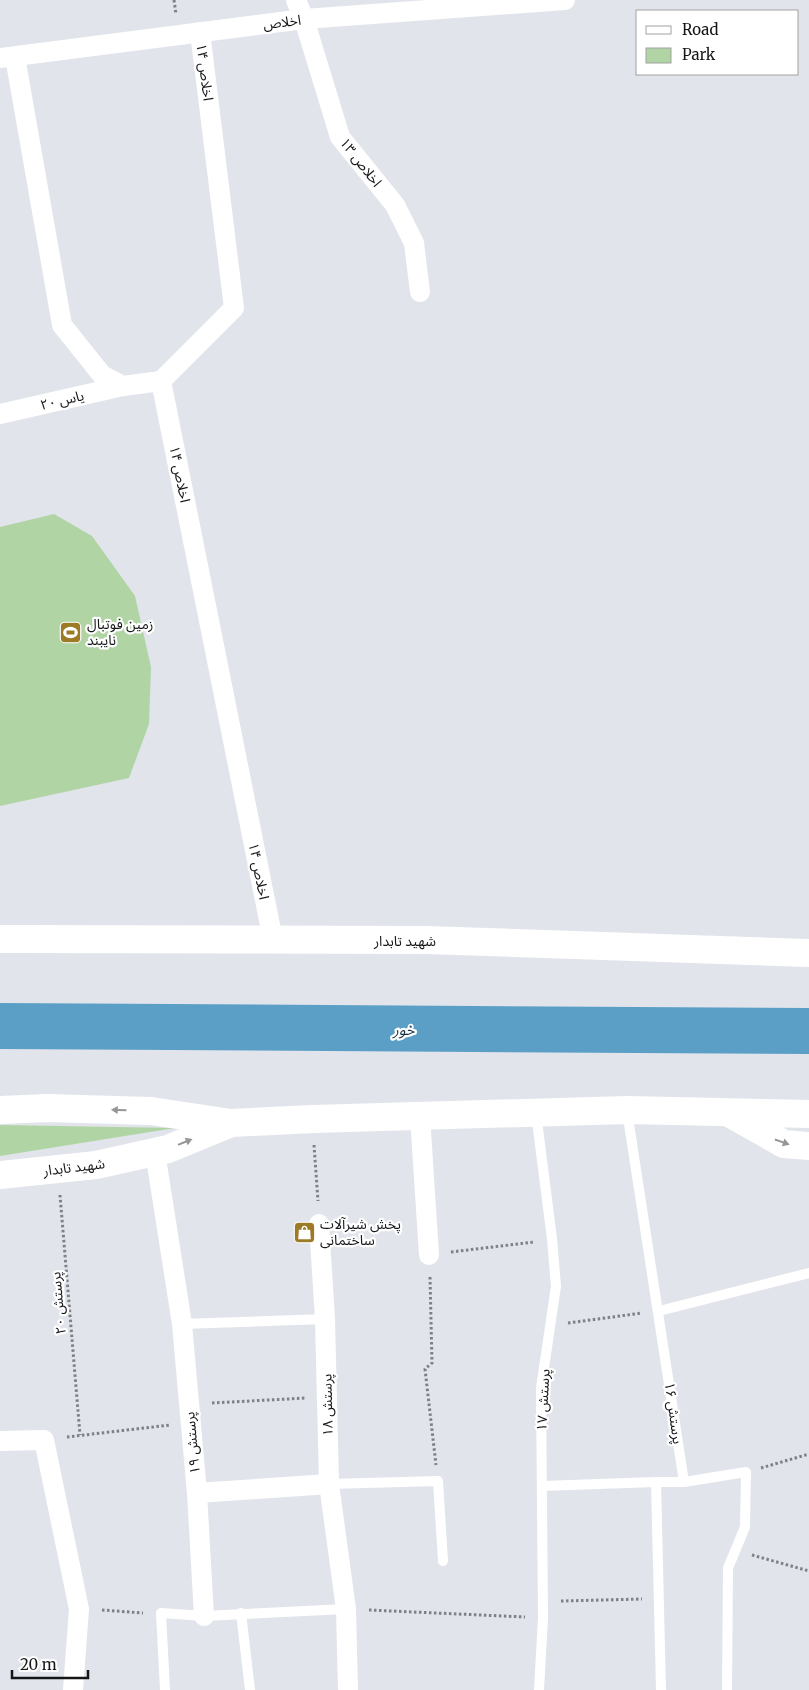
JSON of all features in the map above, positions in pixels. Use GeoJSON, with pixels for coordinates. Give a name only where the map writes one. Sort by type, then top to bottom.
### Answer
{"type":"FeatureCollection","features":[{"type":"Feature","properties":{"kind":"street","name":"اخلاص ۱۳"},"geometry":{"type":"LineString","coordinates":[[296,0],[304,19],[340,137],[395,205],[414,243],[420,292]]}},
{"type":"Feature","properties":{"kind":"street","name":"اخلاص"},"geometry":{"type":"LineString","coordinates":[[8,58],[304,19],[565,0]]}},
{"type":"Feature","properties":{"kind":"street","name":"اخلاص ۱۴"},"geometry":{"type":"LineString","coordinates":[[200,32],[234,308],[162,382],[273,940]]}},
{"type":"Feature","properties":{"kind":"street"},"geometry":{"type":"LineString","coordinates":[[8,58],[62,325],[102,375],[123,386]]}},
{"type":"Feature","properties":{"kind":"street","name":"یاس ۲۰"},"geometry":{"type":"LineString","coordinates":[[0,414],[123,386],[162,382]]}},
{"type":"Feature","properties":{"kind":"street","name":"شهید تابدار"},"geometry":{"type":"LineString","coordinates":[[0,939],[426,940],[809,953]]}},
{"type":"Feature","properties":{"kind":"street","name":"شهید تابدار"},"geometry":{"type":"LineString","coordinates":[[0,1110],[47,1108],[151,1111],[231,1123],[626,1110],[809,1114]]}},
{"type":"Feature","properties":{"kind":"street"},"geometry":{"type":"LineString","coordinates":[[727,1112],[784,1144],[809,1146]]}},
{"type":"Feature","properties":{"kind":"street"},"geometry":{"type":"LineString","coordinates":[[420,1116],[430,1255]]}},
{"type":"Feature","properties":{"kind":"street","name":"شهید تابدار"},"geometry":{"type":"LineString","coordinates":[[0,1175],[96,1165],[168,1149],[231,1123]]}},
{"type":"Feature","properties":{"kind":"street","name":"پرستش ۱۹"},"geometry":{"type":"LineString","coordinates":[[154,1152],[182,1324],[197,1493],[204,1616]]}},
{"type":"Feature","properties":{"kind":"street","name":"پرستش ۱۸"},"geometry":{"type":"LineString","coordinates":[[319,1224],[326,1319],[329,1484],[346,1609],[348,1690]]}},
{"type":"Feature","properties":{"kind":"street"},"geometry":{"type":"LineString","coordinates":[[0,1441],[44,1440],[79,1609],[73,1690]]}},
{"type":"Feature","properties":{"kind":"street"},"geometry":{"type":"LineString","coordinates":[[197,1493],[329,1484]]}},
{"type":"Feature","properties":{"kind":"lane","name":"پرستش ۱۶"},"geometry":{"type":"LineString","coordinates":[[626,1110],[684,1482]]}},
{"type":"Feature","properties":{"kind":"lane","name":"پرستش ۱۷"},"geometry":{"type":"LineString","coordinates":[[536,1112],[556,1286],[541,1388],[543,1618],[539,1690]]}},
{"type":"Feature","properties":{"kind":"lane"},"geometry":{"type":"LineString","coordinates":[[658,1311],[809,1273]]}},
{"type":"Feature","properties":{"kind":"lane"},"geometry":{"type":"LineString","coordinates":[[182,1324],[326,1319]]}},
{"type":"Feature","properties":{"kind":"lane"},"geometry":{"type":"LineString","coordinates":[[542,1486],[684,1482],[746,1472],[745,1527],[728,1568],[727,1690]]}},
{"type":"Feature","properties":{"kind":"lane"},"geometry":{"type":"LineString","coordinates":[[329,1484],[438,1481],[443,1561]]}},
{"type":"Feature","properties":{"kind":"lane"},"geometry":{"type":"LineString","coordinates":[[656,1482],[661,1690]]}},
{"type":"Feature","properties":{"kind":"lane"},"geometry":{"type":"LineString","coordinates":[[165,1690],[161,1614],[204,1616],[346,1609]]}},
{"type":"Feature","properties":{"kind":"lane"},"geometry":{"type":"LineString","coordinates":[[241,1613],[250,1690]]}},
{"type":"Feature","properties":{"kind":"path"},"geometry":{"type":"LineString","coordinates":[[312,1119],[319,1224]]}},
{"type":"Feature","properties":{"kind":"path","name":"پرستش ۲۰"},"geometry":{"type":"LineString","coordinates":[[58,1169],[80,1435]]}},
{"type":"Feature","properties":{"kind":"path"},"geometry":{"type":"LineString","coordinates":[[438,1481],[425,1369],[432,1362],[430,1255],[552,1239]]}},
{"type":"Feature","properties":{"kind":"path"},"geometry":{"type":"LineString","coordinates":[[550,1325],[658,1311]]}},
{"type":"Feature","properties":{"kind":"path"},"geometry":{"type":"LineString","coordinates":[[44,1440],[80,1435],[189,1413],[326,1398]]}},
{"type":"Feature","properties":{"kind":"path"},"geometry":{"type":"LineString","coordinates":[[746,1472],[809,1454]]}},
{"type":"Feature","properties":{"kind":"path"},"geometry":{"type":"LineString","coordinates":[[735,1550],[809,1571]]}},
{"type":"Feature","properties":{"kind":"path"},"geometry":{"type":"LineString","coordinates":[[543,1601],[659,1599]]}},
{"type":"Feature","properties":{"kind":"path"},"geometry":{"type":"LineString","coordinates":[[79,1609],[161,1614]]}},
{"type":"Feature","properties":{"kind":"path"},"geometry":{"type":"LineString","coordinates":[[346,1609],[543,1618]]}},
{"type":"Feature","properties":{"kind":"green space","name":"زمین فوتبال نایبند"},"geometry":{"type":"Polygon","coordinates":[[[54,514],[92,536],[135,596],[151,667],[149,724],[129,778],[0,806],[0,527],[54,514]]]}},
{"type":"Feature","properties":{"kind":"green space"},"geometry":{"type":"Polygon","coordinates":[[[0,1125],[175,1128],[0,1156],[0,1125]]]}},
{"type":"Feature","properties":{"kind":"waterway","name":"خور"},"geometry":{"type":"LineString","coordinates":[[0,1026],[809,1031]]}},
{"type":"Feature","properties":{"kind":"place","name":"زمین فوتبال نایبند"},"geometry":{"type":"Point","coordinates":[71,632]}},
{"type":"Feature","properties":{"kind":"place","name":"پخش شیرآلات ساختمانی"},"geometry":{"type":"Point","coordinates":[304,1232]}}]}
